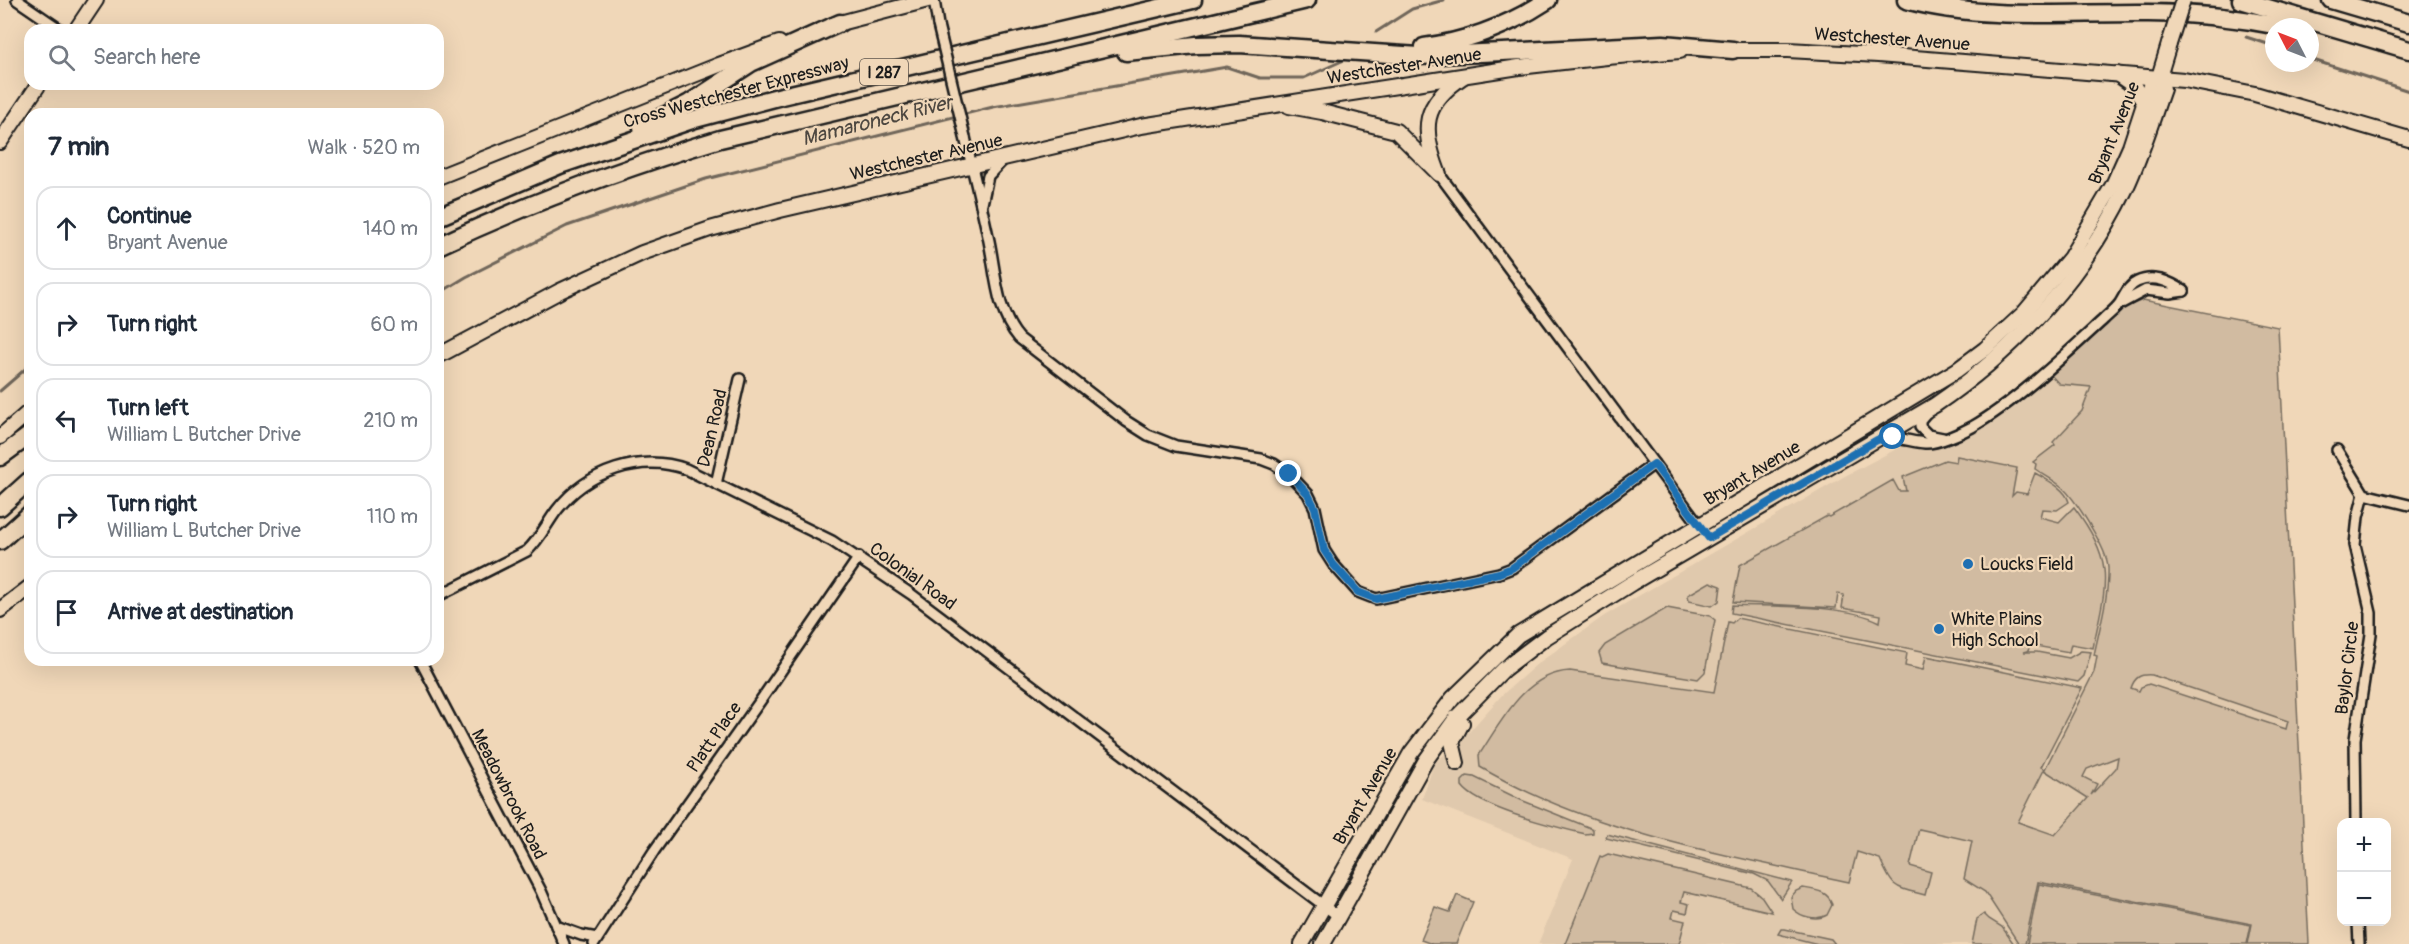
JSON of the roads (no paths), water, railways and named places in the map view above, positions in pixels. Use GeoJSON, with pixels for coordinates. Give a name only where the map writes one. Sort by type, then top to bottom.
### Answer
{"type":"FeatureCollection","features":[{"type":"Feature","properties":{"kind":"highway","name":"Cross Westchester Expressway"},"geometry":{"type":"LineString","coordinates":[[444,214],[579,158],[746,105],[1193,0]]}},
{"type":"Feature","properties":{"kind":"highway","name":"I 287"},"geometry":{"type":"LineString","coordinates":[[444,243],[553,196],[686,149],[788,122],[1307,0]]}},
{"type":"Feature","properties":{"kind":"highway"},"geometry":{"type":"LineString","coordinates":[[1030,65],[1196,45],[1239,44],[1398,49],[1434,46],[1488,32],[1548,0]]}},
{"type":"Feature","properties":{"kind":"highway"},"geometry":{"type":"LineString","coordinates":[[1906,0],[1987,12],[2172,14],[2229,18],[2265,24]]}},
{"type":"Feature","properties":{"kind":"highway"},"geometry":{"type":"LineString","coordinates":[[2241,0],[2409,52]]}},
{"type":"Feature","properties":{"kind":"highway"},"geometry":{"type":"LineString","coordinates":[[2331,0],[2409,23]]}},
{"type":"Feature","properties":{"kind":"highway"},"geometry":{"type":"LineString","coordinates":[[2369,0],[2409,17]]}},
{"type":"Feature","properties":{"kind":"highway"},"geometry":{"type":"LineString","coordinates":[[579,158],[688,104],[751,63],[840,23]]}},
{"type":"Feature","properties":{"kind":"highway"},"geometry":{"type":"LineString","coordinates":[[2319,35],[2409,52]]}},
{"type":"Feature","properties":{"kind":"highway"},"geometry":{"type":"LineString","coordinates":[[1315,47],[1419,56],[1663,44],[1733,50]]}},
{"type":"Feature","properties":{"kind":"highway"},"geometry":{"type":"LineString","coordinates":[[0,457],[24,439]]}},
{"type":"Feature","properties":{"kind":"highway"},"geometry":{"type":"LineString","coordinates":[[0,507],[24,485]]}},
{"type":"Feature","properties":{"kind":"highway"},"geometry":{"type":"LineString","coordinates":[[0,541],[24,519]]}},
{"type":"Feature","properties":{"kind":"main road"},"geometry":{"type":"LineString","coordinates":[[80,24],[96,0]]}},
{"type":"Feature","properties":{"kind":"main road"},"geometry":{"type":"LineString","coordinates":[[444,175],[719,65],[840,23],[928,0]]}},
{"type":"Feature","properties":{"kind":"main road","name":"Bryant Avenue"},"geometry":{"type":"LineString","coordinates":[[1302,944],[1411,753],[1440,712],[1464,685],[1518,635],[1957,370],[2012,325],[2059,273],[2100,210],[2123,163],[2150,86],[2159,77],[2183,0]]}},
{"type":"Feature","properties":{"kind":"main road","name":"Westchester Avenue"},"geometry":{"type":"LineString","coordinates":[[444,353],[560,291],[659,246],[746,219],[1141,126],[1465,75],[1616,56],[1733,50],[1851,53],[2159,77],[2255,94],[2409,139]]}},
{"type":"Feature","properties":{"kind":"main road"},"geometry":{"type":"LineString","coordinates":[[2117,74],[2134,86],[2144,103]]}},
{"type":"Feature","properties":{"kind":"main road"},"geometry":{"type":"LineString","coordinates":[[1439,174],[1427,140],[1429,116],[1441,96],[1465,75]]}},
{"type":"Feature","properties":{"kind":"main road","name":"Bryant Avenue"},"geometry":{"type":"LineString","coordinates":[[1323,944],[1426,760],[1445,732],[1478,694],[1504,669],[1557,630],[1935,405],[1979,372],[2018,337],[2051,302],[2095,243],[2121,196],[2138,162],[2163,89],[2159,77]]}},
{"type":"Feature","properties":{"kind":"main road"},"geometry":{"type":"LineString","coordinates":[[0,142],[35,90]]}},
{"type":"Feature","properties":{"kind":"main road"},"geometry":{"type":"LineString","coordinates":[[1269,105],[1310,109],[1391,129],[1405,138],[1422,159],[1439,174]]}},
{"type":"Feature","properties":{"kind":"main road"},"geometry":{"type":"LineString","coordinates":[[0,437],[24,416]]}},
{"type":"Feature","properties":{"kind":"main road"},"geometry":{"type":"LineString","coordinates":[[0,600],[24,583]]}},
{"type":"Feature","properties":{"kind":"main road"},"geometry":{"type":"LineString","coordinates":[[0,610],[24,592]]}},
{"type":"Feature","properties":{"kind":"main road"},"geometry":{"type":"LineString","coordinates":[[1457,763],[1452,742],[1457,729],[1492,691],[1539,652],[1557,630]]}},
{"type":"Feature","properties":{"kind":"street"},"geometry":{"type":"LineString","coordinates":[[17,0],[52,24]]}},
{"type":"Feature","properties":{"kind":"street"},"geometry":{"type":"LineString","coordinates":[[934,0],[1002,309],[1012,330],[1018,338],[1148,435],[1176,446],[1261,459],[1289,474],[1308,494],[1315,508],[1324,550],[1333,564],[1358,592],[1376,599],[1499,573],[1512,568],[1654,464]]}},
{"type":"Feature","properties":{"kind":"street"},"geometry":{"type":"LineString","coordinates":[[982,210],[988,176],[1006,157]]}},
{"type":"Feature","properties":{"kind":"street"},"geometry":{"type":"LineString","coordinates":[[1439,174],[1709,538]]}},
{"type":"Feature","properties":{"kind":"street"},"geometry":{"type":"LineString","coordinates":[[1877,440],[1896,437],[1925,443],[1972,427],[2044,373],[2120,303],[2131,286],[2138,281],[2151,278],[2174,284],[2184,291],[2170,293],[2146,290],[2120,303]]}},
{"type":"Feature","properties":{"kind":"street","name":"Dean Road"},"geometry":{"type":"LineString","coordinates":[[716,484],[740,379]]}},
{"type":"Feature","properties":{"kind":"street"},"geometry":{"type":"LineString","coordinates":[[1935,405],[1919,424],[1928,435],[1943,438]]}},
{"type":"Feature","properties":{"kind":"street"},"geometry":{"type":"LineString","coordinates":[[2337,450],[2364,494],[2409,505]]}},
{"type":"Feature","properties":{"kind":"street","name":"Colonial Road"},"geometry":{"type":"LineString","coordinates":[[444,593],[527,551],[558,508],[577,490],[608,472],[637,464],[669,463],[716,484],[859,556],[918,598],[1339,917]]}},
{"type":"Feature","properties":{"kind":"street","name":"Baylor Circle"},"geometry":{"type":"LineString","coordinates":[[2356,818],[2355,739],[2371,634],[2370,613],[2355,545],[2364,494]]}},
{"type":"Feature","properties":{"kind":"street","name":"Platt Place"},"geometry":{"type":"LineString","coordinates":[[556,926],[595,941],[654,851],[763,698],[859,556]]}},
{"type":"Feature","properties":{"kind":"street","name":"Meadowbrook Road"},"geometry":{"type":"LineString","coordinates":[[423,666],[541,891],[564,944]]}},
{"type":"Feature","properties":{"kind":"street"},"geometry":{"type":"LineString","coordinates":[[2358,926],[2359,944]]}},
{"type":"Feature","properties":{"kind":"waterway","name":"Mamaroneck River"},"geometry":{"type":"LineString","coordinates":[[1376,32],[1412,9],[1444,0]]}},
{"type":"Feature","properties":{"kind":"waterway","name":"Mamaroneck River"},"geometry":{"type":"LineString","coordinates":[[2246,37],[2265,43]]}},
{"type":"Feature","properties":{"kind":"waterway","name":"Mamaroneck River"},"geometry":{"type":"LineString","coordinates":[[444,290],[567,226],[706,179],[993,107],[1227,67],[1260,78],[1304,78],[1342,61]]}},
{"type":"Feature","properties":{"kind":"waterway","name":"Mamaroneck River"},"geometry":{"type":"LineString","coordinates":[[2319,62],[2409,91]]}},
{"type":"Feature","properties":{"kind":"waterway","name":"Mamaroneck River"},"geometry":{"type":"LineString","coordinates":[[0,391],[24,370]]}},
{"type":"Feature","properties":{"kind":"place","name":"Loucks Field"},"geometry":{"type":"Point","coordinates":[1968,564]}},
{"type":"Feature","properties":{"kind":"place","name":"White Plains High School"},"geometry":{"type":"Point","coordinates":[1939,629]}}]}
